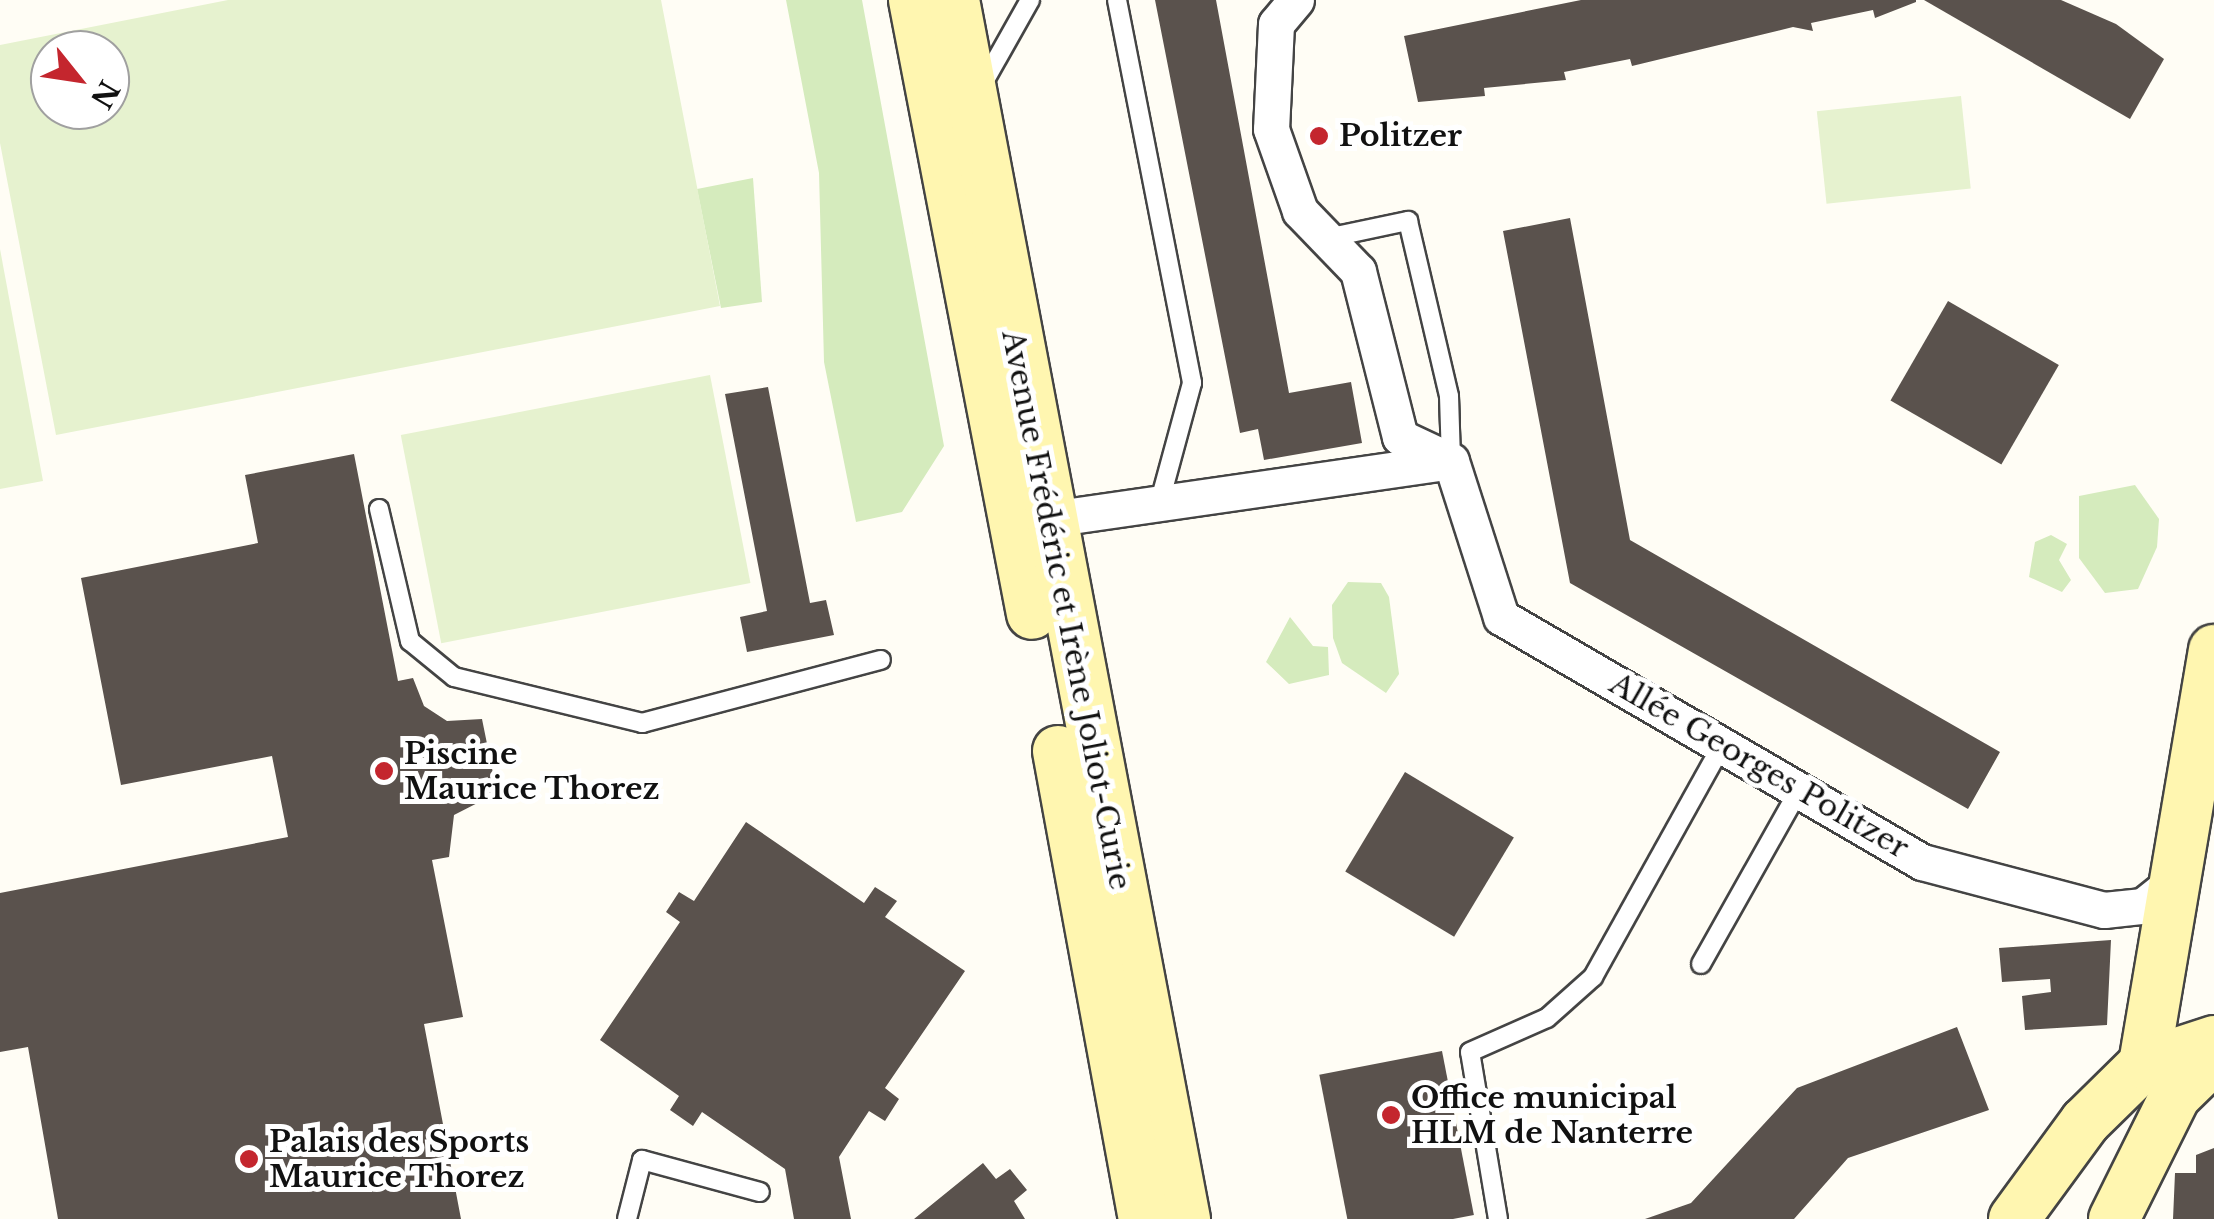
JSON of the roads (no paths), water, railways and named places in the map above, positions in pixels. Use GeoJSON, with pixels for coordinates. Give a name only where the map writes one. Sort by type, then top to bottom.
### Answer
{"type":"FeatureCollection","features":[{"type":"Feature","properties":{"kind":"main road","name":"Avenue Frédéric et Irène Joliot-Curie"},"geometry":{"type":"LineString","coordinates":[[914,0],[1144,1219]]}},
{"type":"Feature","properties":{"kind":"main road","name":"Avenue Frédéric et Irène Joliot-Curie"},"geometry":{"type":"LineString","coordinates":[[954,0],[1185,1219]]}},
{"type":"Feature","properties":{"kind":"main road"},"geometry":{"type":"LineString","coordinates":[[2144,1064],[2214,650]]}},
{"type":"Feature","properties":{"kind":"main road"},"geometry":{"type":"LineString","coordinates":[[2028,1215],[2085,1122],[2144,1064],[2214,1040]]}},
{"type":"Feature","properties":{"kind":"main road"},"geometry":{"type":"LineString","coordinates":[[2114,1219],[2175,1096],[2214,1058]]}},
{"type":"Feature","properties":{"kind":"street"},"geometry":{"type":"LineString","coordinates":[[1296,0],[1276,24],[1271,129],[1300,211],[1321,240],[1358,271],[1400,437],[1450,460]]}},
{"type":"Feature","properties":{"kind":"street"},"geometry":{"type":"LineString","coordinates":[[1050,519],[1450,460]]}},
{"type":"Feature","properties":{"kind":"street","name":"Allée Georges Politzer"},"geometry":{"type":"LineString","coordinates":[[1450,460],[1501,617],[1922,862],[2104,910],[2144,906],[2178,878]]}},
{"type":"Feature","properties":{"kind":"lane"},"geometry":{"type":"LineString","coordinates":[[971,100],[1006,55],[1030,0]]}},
{"type":"Feature","properties":{"kind":"lane"},"geometry":{"type":"LineString","coordinates":[[1117,0],[1192,383],[1160,501]]}},
{"type":"Feature","properties":{"kind":"lane"},"geometry":{"type":"LineString","coordinates":[[1321,240],[1408,221],[1449,396],[1450,460]]}},
{"type":"Feature","properties":{"kind":"lane"},"geometry":{"type":"LineString","coordinates":[[379,509],[410,641],[454,676],[642,724],[881,660]]}},
{"type":"Feature","properties":{"kind":"lane"},"geometry":{"type":"LineString","coordinates":[[1498,1219],[1470,1052],[1547,1018],[1593,977],[1723,743]]}},
{"type":"Feature","properties":{"kind":"lane"},"geometry":{"type":"LineString","coordinates":[[1702,964],[1800,788]]}},
{"type":"Feature","properties":{"kind":"lane"},"geometry":{"type":"LineString","coordinates":[[627,1219],[642,1160],[760,1192]]}},
{"type":"Feature","properties":{"kind":"place","name":"Politzer"},"geometry":{"type":"Point","coordinates":[1319,136]}},
{"type":"Feature","properties":{"kind":"place","name":"Piscine Maurice Thorez"},"geometry":{"type":"Point","coordinates":[384,771]}},
{"type":"Feature","properties":{"kind":"place","name":"Office municipal HLM de Nanterre"},"geometry":{"type":"Point","coordinates":[1391,1115]}},
{"type":"Feature","properties":{"kind":"place","name":"Palais des Sports Maurice Thorez"},"geometry":{"type":"Point","coordinates":[249,1159]}}]}
